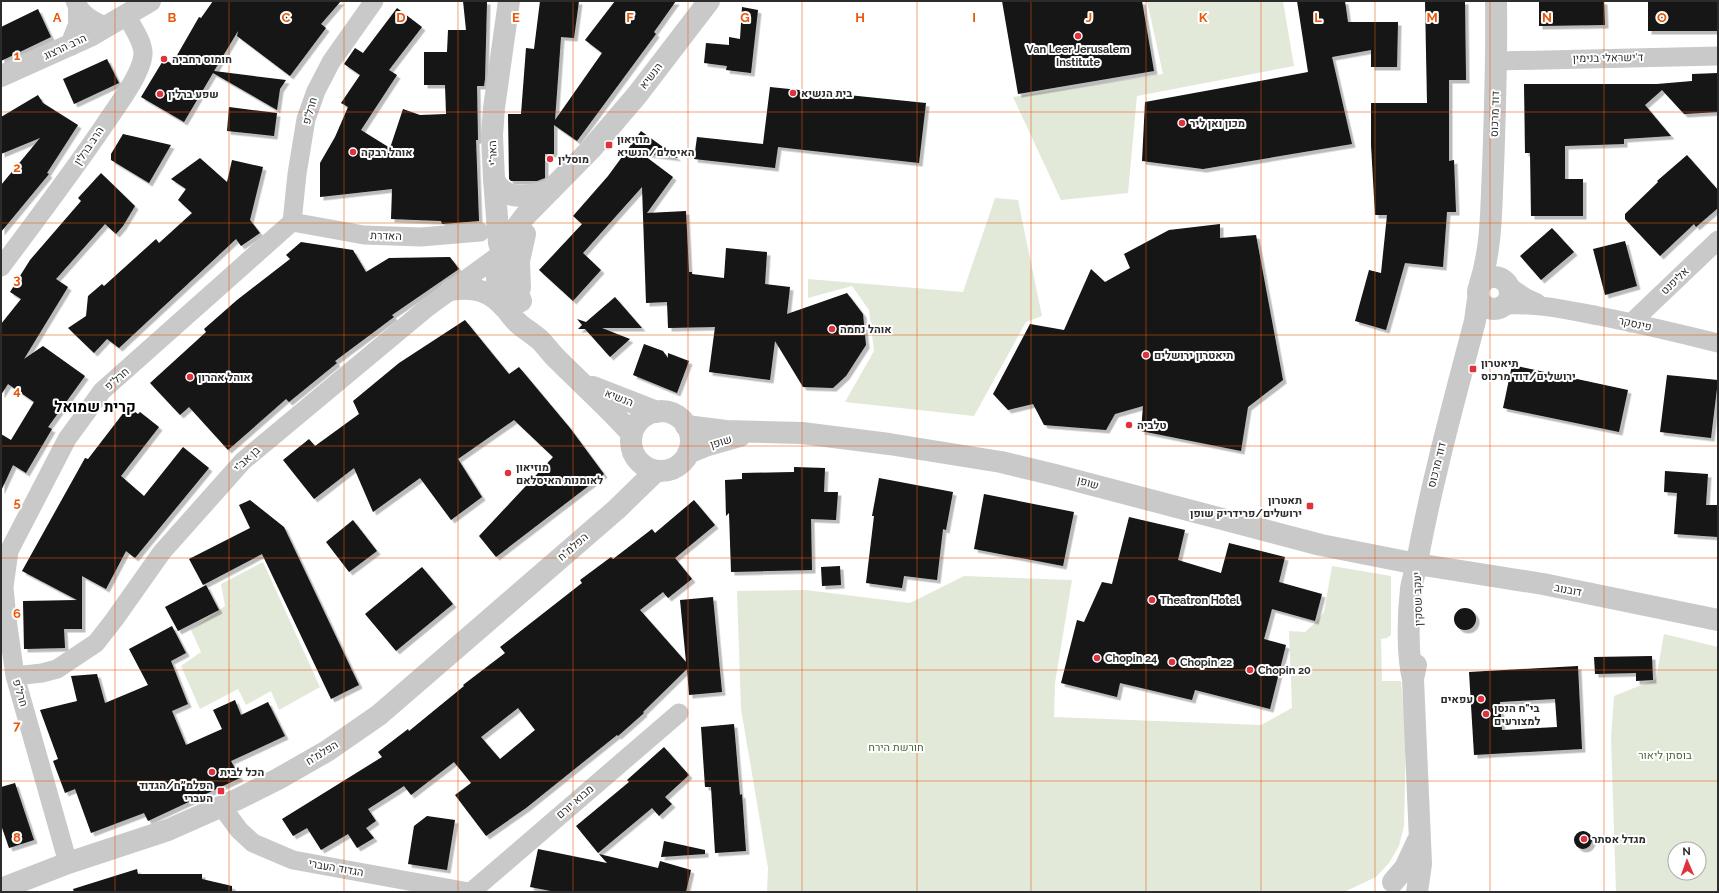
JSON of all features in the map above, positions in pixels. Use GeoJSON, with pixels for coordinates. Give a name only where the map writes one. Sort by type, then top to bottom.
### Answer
{"type":"FeatureCollection","features":[{"type":"Feature","properties":{"kind":"street","name":"הרב הרצוג"},"geometry":{"type":"LineString","coordinates":[[1,76],[107,27],[150,1]]}},
{"type":"Feature","properties":{"kind":"street","name":"חרל\"פ"},"geometry":{"type":"LineString","coordinates":[[68,862],[15,676],[4,587],[9,551],[67,439],[102,391],[292,222],[297,174],[306,119],[316,90],[331,62],[374,1]]}},
{"type":"Feature","properties":{"kind":"street","name":"האר\"י"},"geometry":{"type":"LineString","coordinates":[[508,1],[492,134],[497,230],[513,304]]}},
{"type":"Feature","properties":{"kind":"street","name":"הנשיא"},"geometry":{"type":"LineString","coordinates":[[502,253],[516,227],[525,216],[591,149],[637,95],[709,1]]}},
{"type":"Feature","properties":{"kind":"street","name":"דוד מרכוס"},"geometry":{"type":"LineString","coordinates":[[1417,564],[1427,509],[1463,368],[1496,294],[1488,252],[1497,61],[1496,1]]}},
{"type":"Feature","properties":{"kind":"street"},"geometry":{"type":"LineString","coordinates":[[77,5],[89,18],[107,27]]}},
{"type":"Feature","properties":{"kind":"street"},"geometry":{"type":"LineString","coordinates":[[70,45],[79,25],[77,5]]}},
{"type":"Feature","properties":{"kind":"street","name":"הרב ברלין"},"geometry":{"type":"LineString","coordinates":[[1,268],[68,178],[118,104],[141,66],[143,52],[139,40],[127,16]]}},
{"type":"Feature","properties":{"kind":"street","name":"ד'ישראלי בנימין"},"geometry":{"type":"LineString","coordinates":[[1497,61],[1718,56]]}},
{"type":"Feature","properties":{"kind":"street","name":"הנשיא"},"geometry":{"type":"LineString","coordinates":[[502,253],[525,234],[572,180],[591,149]]}},
{"type":"Feature","properties":{"kind":"street"},"geometry":{"type":"LineString","coordinates":[[494,179],[500,189],[512,195],[532,195],[551,190]]}},
{"type":"Feature","properties":{"kind":"street","name":"האדרת"},"geometry":{"type":"LineString","coordinates":[[292,222],[364,235],[421,237],[480,232]]}},
{"type":"Feature","properties":{"kind":"street","name":"הנשיא"},"geometry":{"type":"LineString","coordinates":[[525,234],[519,261],[513,304],[539,339],[558,360],[608,408],[632,434]]}},
{"type":"Feature","properties":{"kind":"street","name":"אליפנט"},"geometry":{"type":"LineString","coordinates":[[1631,323],[1718,240]]}},
{"type":"Feature","properties":{"kind":"street","name":"בן אב\"י"},"geometry":{"type":"LineString","coordinates":[[15,676],[42,673],[57,669],[96,643],[162,552],[244,461],[416,317],[502,253]]}},
{"type":"Feature","properties":{"kind":"street"},"geometry":{"type":"LineString","coordinates":[[451,290],[468,288],[482,291],[513,304]]}},
{"type":"Feature","properties":{"kind":"street","name":"פינסקר"},"geometry":{"type":"LineString","coordinates":[[1496,294],[1528,304],[1552,307],[1631,323],[1718,343]]}},
{"type":"Feature","properties":{"kind":"street","name":"הנשיא"},"geometry":{"type":"LineString","coordinates":[[582,383],[657,412]]}},
{"type":"Feature","properties":{"kind":"street"},"geometry":{"type":"LineString","coordinates":[[657,412],[667,412],[676,415],[686,426],[691,439],[688,454],[683,462],[666,471],[656,471],[643,465],[636,458],[632,449],[632,434],[639,421],[647,415],[657,412]]}},
{"type":"Feature","properties":{"kind":"street","name":"שופן"},"geometry":{"type":"LineString","coordinates":[[686,426],[726,431],[782,431],[802,433],[882,443],[1002,462],[1321,545],[1417,564]]}},
{"type":"Feature","properties":{"kind":"street","name":"שופן"},"geometry":{"type":"LineString","coordinates":[[688,454],[718,442],[754,432]]}},
{"type":"Feature","properties":{"kind":"street","name":"הפלמ\"ח"},"geometry":{"type":"LineString","coordinates":[[592,530],[622,490],[636,458]]}},
{"type":"Feature","properties":{"kind":"street","name":"הפלמ\"ח"},"geometry":{"type":"LineString","coordinates":[[1,889],[68,862],[168,830],[222,807],[278,779],[327,751],[379,715],[617,509],[656,471]]}},
{"type":"Feature","properties":{"kind":"street","name":"דובנוב"},"geometry":{"type":"LineString","coordinates":[[1417,564],[1543,584],[1718,620]]}},
{"type":"Feature","properties":{"kind":"street","name":"יעקב שסקין"},"geometry":{"type":"LineString","coordinates":[[1417,564],[1411,587],[1409,658],[1413,679],[1420,807],[1419,837],[1421,864],[1417,892]]}},
{"type":"Feature","properties":{"kind":"street","name":"מבוא יורם"},"geometry":{"type":"LineString","coordinates":[[470,892],[680,712]]}},
{"type":"Feature","properties":{"kind":"street","name":"הגדוד העברי"},"geometry":{"type":"LineString","coordinates":[[222,807],[239,830],[253,842],[293,860],[470,892]]}},
{"type":"Feature","properties":{"kind":"street","name":"יעקב שסקין"},"geometry":{"type":"LineString","coordinates":[[1385,887],[1408,864],[1419,837]]}},
{"type":"Feature","properties":{"kind":"street"},"geometry":{"type":"LineString","coordinates":[[1385,887],[1400,883],[1407,886],[1414,892]]}},
{"type":"Feature","properties":{"kind":"green space"},"geometry":{"type":"Polygon","coordinates":[[[1147,1],[1283,1],[1294,66],[1137,96],[1128,193],[1061,200],[1013,97],[1163,74],[1147,1]]]}},
{"type":"Feature","properties":{"kind":"green space"},"geometry":{"type":"Polygon","coordinates":[[[995,198],[1018,200],[1042,316],[1026,322],[974,416],[845,402],[874,351],[869,310],[852,286],[808,298],[808,279],[963,292],[995,198]]]}},
{"type":"Feature","properties":{"kind":"green space"},"geometry":{"type":"Polygon","coordinates":[[[263,562],[320,687],[279,710],[271,691],[246,705],[238,689],[200,709],[181,666],[201,652],[191,630],[225,606],[221,584],[263,562]]]}},
{"type":"Feature","properties":{"kind":"green space","name":"חורשת הירח"},"geometry":{"type":"Polygon","coordinates":[[[1332,566],[1391,576],[1391,635],[1387,638],[1381,639],[1382,681],[1401,681],[1406,736],[1404,826],[1399,846],[1389,863],[1376,877],[1344,892],[767,892],[768,868],[741,709],[737,591],[806,590],[910,603],[964,576],[1072,580],[1055,683],[1054,717],[1261,725],[1292,708],[1289,631],[1305,632],[1324,612],[1332,566]]]}},
{"type":"Feature","properties":{"kind":"green space","name":"בוסתן ליאור"},"geometry":{"type":"Polygon","coordinates":[[[1664,634],[1718,647],[1718,892],[1616,892],[1611,738],[1614,696],[1656,679],[1664,634]]]}},
{"type":"Feature","properties":{"kind":"building"},"geometry":{"type":"Polygon","coordinates":[[[213,1],[341,1],[321,24],[326,28],[290,76],[237,36],[238,31],[214,71],[286,80],[280,89],[277,110],[213,73],[184,122],[141,97],[164,59],[172,64],[199,17],[201,18],[213,1]]]}},
{"type":"Feature","properties":{"kind":"building"},"geometry":{"type":"Polygon","coordinates":[[[463,1],[487,1],[485,79],[484,86],[477,86],[478,140],[476,140],[479,221],[442,224],[441,221],[391,219],[392,189],[320,197],[320,163],[335,137],[348,107],[341,103],[360,75],[344,64],[355,48],[363,53],[397,8],[422,27],[389,70],[397,75],[361,130],[390,148],[403,109],[420,115],[446,114],[445,85],[424,85],[424,52],[447,52],[448,30],[466,30],[463,1]]]}},
{"type":"Feature","properties":{"kind":"building"},"geometry":{"type":"Polygon","coordinates":[[[540,1],[579,1],[574,38],[561,37],[555,120],[602,53],[585,40],[615,1],[676,1],[654,32],[656,34],[577,141],[554,125],[554,154],[545,154],[545,178],[537,181],[511,181],[509,179],[508,114],[521,114],[526,48],[534,49],[540,1]]]}},
{"type":"Feature","properties":{"kind":"building","name":"Van Leer Jerusalem Institute"},"geometry":{"type":"Polygon","coordinates":[[[1002,1],[1142,1],[1154,71],[1018,94],[1002,1]]]}},
{"type":"Feature","properties":{"kind":"building"},"geometry":{"type":"Polygon","coordinates":[[[1297,1],[1345,1],[1348,22],[1398,22],[1397,67],[1371,67],[1371,50],[1332,57],[1352,144],[1203,169],[1142,161],[1145,102],[1308,72],[1297,1]]]}},
{"type":"Feature","properties":{"kind":"building"},"geometry":{"type":"Polygon","coordinates":[[[1425,1],[1465,1],[1466,80],[1449,80],[1449,161],[1454,160],[1456,212],[1447,212],[1443,267],[1405,263],[1386,330],[1355,321],[1369,270],[1381,273],[1387,215],[1375,215],[1371,145],[1371,103],[1427,103],[1425,1]]]}},
{"type":"Feature","properties":{"kind":"building"},"geometry":{"type":"Polygon","coordinates":[[[1539,1],[1604,1],[1605,25],[1539,26],[1539,1]]]}},
{"type":"Feature","properties":{"kind":"building"},"geometry":{"type":"Polygon","coordinates":[[[1648,1],[1718,2],[1718,31],[1648,31],[1648,1]]]}},
{"type":"Feature","properties":{"kind":"building"},"geometry":{"type":"Polygon","coordinates":[[[742,7],[758,10],[751,73],[726,70],[727,66],[704,63],[706,43],[729,45],[729,37],[740,39],[742,7]]]}},
{"type":"Feature","properties":{"kind":"building"},"geometry":{"type":"Polygon","coordinates":[[[38,9],[51,37],[1,61],[1,27],[38,9]]]}},
{"type":"Feature","properties":{"kind":"building"},"geometry":{"type":"Polygon","coordinates":[[[107,59],[119,83],[74,104],[63,79],[107,59]]]}},
{"type":"Feature","properties":{"kind":"building"},"geometry":{"type":"Polygon","coordinates":[[[1718,73],[1718,112],[1684,114],[1662,90],[1645,105],[1671,136],[1624,139],[1624,144],[1565,146],[1565,179],[1583,179],[1583,216],[1531,216],[1530,153],[1525,153],[1524,84],[1657,84],[1692,81],[1692,74],[1718,73]]]}},
{"type":"Feature","properties":{"kind":"building","name":"בית הנשיא"},"geometry":{"type":"Polygon","coordinates":[[[770,87],[926,103],[919,163],[778,147],[775,168],[694,159],[697,137],[763,144],[770,87]]]}},
{"type":"Feature","properties":{"kind":"building"},"geometry":{"type":"Polygon","coordinates":[[[38,95],[43,103],[78,125],[47,173],[49,174],[1,232],[1,185],[40,138],[1,154],[1,117],[38,95]]]}},
{"type":"Feature","properties":{"kind":"building"},"geometry":{"type":"Polygon","coordinates":[[[229,107],[277,113],[274,136],[227,131],[229,107]]]}},
{"type":"Feature","properties":{"kind":"building"},"geometry":{"type":"Polygon","coordinates":[[[641,131],[678,158],[641,153],[673,177],[647,213],[686,211],[689,272],[692,272],[692,274],[724,278],[726,248],[767,252],[765,284],[790,287],[787,314],[847,293],[863,314],[866,345],[846,376],[833,388],[803,387],[775,341],[770,380],[709,372],[715,327],[668,328],[667,302],[646,303],[642,187],[583,253],[601,270],[573,301],[539,270],[582,224],[573,216],[608,176],[641,131]]]}},
{"type":"Feature","properties":{"kind":"building"},"geometry":{"type":"Polygon","coordinates":[[[123,134],[171,145],[149,183],[111,160],[111,154],[123,134]]]}},
{"type":"Feature","properties":{"kind":"building"},"geometry":{"type":"Polygon","coordinates":[[[1687,155],[1718,190],[1718,208],[1696,227],[1694,224],[1660,256],[1625,219],[1625,214],[1658,182],[1657,181],[1687,155]]]}},
{"type":"Feature","properties":{"kind":"building"},"geometry":{"type":"Polygon","coordinates":[[[200,158],[227,182],[232,160],[263,167],[250,220],[260,233],[241,246],[236,239],[119,348],[107,339],[94,353],[68,328],[86,316],[88,296],[102,284],[104,286],[156,239],[159,243],[192,213],[178,200],[186,189],[171,179],[200,158]]]}},
{"type":"Feature","properties":{"kind":"building"},"geometry":{"type":"Polygon","coordinates":[[[101,173],[135,206],[123,226],[116,234],[105,224],[56,279],[68,287],[24,359],[43,346],[85,376],[48,427],[52,429],[26,473],[13,465],[1,491],[1,434],[11,440],[34,402],[8,384],[1,395],[1,324],[21,299],[10,292],[30,260],[81,201],[78,198],[101,173]]]}},
{"type":"Feature","properties":{"kind":"building","name":"תיאטרון ירושלים"},"geometry":{"type":"Polygon","coordinates":[[[1220,224],[1220,238],[1256,235],[1283,380],[1248,407],[1241,451],[1141,431],[1143,406],[1115,414],[1106,430],[1044,425],[1033,404],[1008,410],[993,394],[1030,324],[1064,330],[1091,269],[1105,282],[1130,268],[1124,254],[1169,230],[1220,224]]]}},
{"type":"Feature","properties":{"kind":"building"},"geometry":{"type":"Polygon","coordinates":[[[1552,228],[1574,252],[1541,280],[1520,256],[1552,228]]]}},
{"type":"Feature","properties":{"kind":"building"},"geometry":{"type":"Polygon","coordinates":[[[1625,241],[1637,286],[1605,295],[1593,249],[1625,241]]]}},
{"type":"Feature","properties":{"kind":"building"},"geometry":{"type":"Polygon","coordinates":[[[301,242],[353,250],[366,272],[389,258],[450,257],[459,269],[392,315],[394,317],[335,361],[337,363],[289,402],[286,399],[228,450],[189,407],[180,415],[150,383],[206,332],[204,329],[237,300],[290,259],[286,255],[301,242]]]}},
{"type":"Feature","properties":{"kind":"building"},"geometry":{"type":"Polygon","coordinates":[[[615,297],[642,328],[602,328],[630,339],[610,357],[585,329],[578,329],[582,325],[577,319],[586,322],[615,297]]]}},
{"type":"Feature","properties":{"kind":"building"},"geometry":{"type":"Polygon","coordinates":[[[465,320],[509,374],[519,367],[570,428],[604,474],[496,557],[479,536],[553,457],[514,420],[458,459],[482,497],[451,520],[420,478],[373,512],[354,468],[314,499],[283,460],[309,439],[315,446],[359,414],[353,401],[399,363],[465,320]]]}},
{"type":"Feature","properties":{"kind":"building"},"geometry":{"type":"Polygon","coordinates":[[[644,344],[663,351],[668,358],[668,353],[689,361],[677,393],[633,375],[644,344]]]}},
{"type":"Feature","properties":{"kind":"building"},"geometry":{"type":"Polygon","coordinates":[[[1512,365],[1628,390],[1619,432],[1503,408],[1512,365]]]}},
{"type":"Feature","properties":{"kind":"building"},"geometry":{"type":"Polygon","coordinates":[[[1667,375],[1718,380],[1711,438],[1660,432],[1667,375]]]}},
{"type":"Feature","properties":{"kind":"building"},"geometry":{"type":"Polygon","coordinates":[[[128,407],[138,414],[140,412],[159,427],[121,476],[144,496],[183,447],[209,468],[135,558],[126,551],[106,589],[82,576],[82,629],[64,629],[65,648],[24,649],[23,601],[77,600],[22,571],[85,458],[88,459],[128,407]]]}},
{"type":"Feature","properties":{"kind":"building"},"geometry":{"type":"Polygon","coordinates":[[[794,467],[825,468],[824,492],[838,492],[836,520],[811,519],[812,570],[731,572],[729,513],[726,516],[725,480],[742,479],[742,473],[794,472],[794,467]]]}},
{"type":"Feature","properties":{"kind":"building"},"geometry":{"type":"Polygon","coordinates":[[[1665,471],[1708,474],[1706,505],[1718,505],[1718,537],[1674,534],[1677,493],[1664,492],[1665,471]]]}},
{"type":"Feature","properties":{"kind":"building"},"geometry":{"type":"Polygon","coordinates":[[[879,478],[953,492],[946,530],[943,529],[937,580],[904,576],[902,588],[866,583],[874,516],[872,516],[879,478]]]}},
{"type":"Feature","properties":{"kind":"building"},"geometry":{"type":"Polygon","coordinates":[[[984,494],[1074,512],[1063,566],[974,549],[984,494]]]}},
{"type":"Feature","properties":{"kind":"building"},"geometry":{"type":"Polygon","coordinates":[[[250,500],[284,527],[359,685],[331,699],[262,554],[203,585],[189,559],[250,528],[239,505],[250,500]]]}},
{"type":"Feature","properties":{"kind":"building"},"geometry":{"type":"Polygon","coordinates":[[[694,500],[715,525],[675,558],[692,579],[668,598],[663,592],[640,610],[686,662],[680,600],[713,597],[722,692],[689,695],[687,669],[643,712],[644,713],[618,736],[617,735],[526,808],[486,836],[455,795],[471,783],[454,762],[411,795],[404,786],[368,809],[376,821],[366,828],[374,838],[357,848],[348,834],[321,850],[307,828],[293,836],[282,819],[382,757],[378,752],[408,729],[409,731],[464,686],[463,685],[505,653],[500,647],[582,583],[580,580],[611,557],[613,559],[652,529],[655,533],[694,500]],[[518,708],[481,737],[500,759],[535,730],[518,708]]]}},
{"type":"Feature","properties":{"kind":"building"},"geometry":{"type":"Polygon","coordinates":[[[1129,517],[1185,530],[1178,560],[1221,573],[1229,543],[1285,557],[1279,582],[1322,594],[1315,621],[1272,609],[1264,639],[1286,645],[1270,709],[1195,690],[1192,700],[1120,683],[1117,697],[1061,683],[1077,620],[1084,622],[1102,582],[1112,584],[1129,517]]]}},
{"type":"Feature","properties":{"kind":"building"},"geometry":{"type":"Polygon","coordinates":[[[353,520],[377,551],[349,572],[326,542],[353,520]]]}},
{"type":"Feature","properties":{"kind":"building"},"geometry":{"type":"Polygon","coordinates":[[[840,566],[841,585],[822,586],[821,567],[840,566]]]}},
{"type":"Feature","properties":{"kind":"building"},"geometry":{"type":"Polygon","coordinates":[[[422,567],[453,604],[396,651],[365,614],[422,567]]]}},
{"type":"Feature","properties":{"kind":"building"},"geometry":{"type":"Polygon","coordinates":[[[206,585],[219,610],[178,631],[165,607],[206,585]]]}},
{"type":"Feature","properties":{"kind":"building"},"geometry":{"type":"Polygon","coordinates":[[[1465,608],[1473,611],[1476,619],[1473,627],[1465,630],[1457,627],[1454,619],[1457,611],[1465,608]]]}},
{"type":"Feature","properties":{"kind":"building"},"geometry":{"type":"Polygon","coordinates":[[[172,626],[186,653],[171,661],[188,704],[172,711],[186,745],[222,729],[213,710],[235,700],[241,715],[268,702],[285,736],[231,761],[240,778],[148,821],[144,813],[91,833],[75,789],[65,793],[53,761],[58,759],[40,710],[77,701],[71,676],[97,674],[105,703],[148,685],[129,649],[172,626]]]}},
{"type":"Feature","properties":{"kind":"building"},"geometry":{"type":"Polygon","coordinates":[[[1652,656],[1653,680],[1636,681],[1636,673],[1595,674],[1594,657],[1652,656]]]}},
{"type":"Feature","properties":{"kind":"building","name":"בי\"ח הנסן למצורעים"},"geometry":{"type":"Polygon","coordinates":[[[1578,666],[1582,749],[1474,755],[1469,672],[1578,666]],[[1555,699],[1500,702],[1502,730],[1557,727],[1555,699]]]}},
{"type":"Feature","properties":{"kind":"building"},"geometry":{"type":"Polygon","coordinates":[[[734,724],[740,795],[742,794],[746,851],[715,853],[711,787],[705,787],[701,727],[734,724]]]}},
{"type":"Feature","properties":{"kind":"building"},"geometry":{"type":"Polygon","coordinates":[[[664,747],[689,775],[665,797],[672,804],[659,816],[652,808],[598,853],[576,826],[629,782],[627,780],[664,747]]]}},
{"type":"Feature","properties":{"kind":"building"},"geometry":{"type":"Polygon","coordinates":[[[15,783],[34,840],[9,848],[1,825],[1,787],[15,783]]]}},
{"type":"Feature","properties":{"kind":"building"},"geometry":{"type":"Polygon","coordinates":[[[427,816],[455,820],[447,870],[408,864],[414,826],[427,816]]]}},
{"type":"Feature","properties":{"kind":"building","name":"מגדל אסתר"},"geometry":{"type":"Polygon","coordinates":[[[1579,831],[1587,831],[1592,836],[1590,847],[1587,849],[1579,849],[1574,844],[1574,836],[1579,831]]]}},
{"type":"Feature","properties":{"kind":"building"},"geometry":{"type":"Polygon","coordinates":[[[664,841],[705,850],[705,854],[661,857],[664,841]]]}},
{"type":"Feature","properties":{"kind":"building"},"geometry":{"type":"Polygon","coordinates":[[[538,849],[607,863],[599,854],[658,868],[660,861],[691,870],[686,892],[556,892],[530,887],[538,849]]]}},
{"type":"Feature","properties":{"kind":"building"},"geometry":{"type":"Polygon","coordinates":[[[137,869],[138,874],[202,874],[202,879],[232,886],[232,892],[74,892],[73,889],[137,869]]]}},
{"type":"Feature","properties":{"kind":"place","name":"Van Leer Jerusalem Institute"},"geometry":{"type":"Point","coordinates":[1078,36]}},
{"type":"Feature","properties":{"kind":"place","name":"חומוס רחביה"},"geometry":{"type":"Point","coordinates":[164,59]}},
{"type":"Feature","properties":{"kind":"place","name":"בית הנשיא"},"geometry":{"type":"Point","coordinates":[793,93]}},
{"type":"Feature","properties":{"kind":"place","name":"שפע ברלין"},"geometry":{"type":"Point","coordinates":[160,94]}},
{"type":"Feature","properties":{"kind":"place","name":"מכון ואן ליר"},"geometry":{"type":"Point","coordinates":[1182,123]}},
{"type":"Feature","properties":{"kind":"place","name":"מוזיאון האיסלם/הנשיא"},"geometry":{"type":"Point","coordinates":[609,145]}},
{"type":"Feature","properties":{"kind":"place","name":"אוהל רבקה"},"geometry":{"type":"Point","coordinates":[353,152]}},
{"type":"Feature","properties":{"kind":"place","name":"מוסלין"},"geometry":{"type":"Point","coordinates":[550,159]}},
{"type":"Feature","properties":{"kind":"place","name":"אוהל נחמה"},"geometry":{"type":"Point","coordinates":[832,329]}},
{"type":"Feature","properties":{"kind":"place","name":"תיאטרון ירושלים"},"geometry":{"type":"Point","coordinates":[1146,355]}},
{"type":"Feature","properties":{"kind":"place","name":"תיאטרון ירושלים/דוד מרכוס"},"geometry":{"type":"Point","coordinates":[1473,369]}},
{"type":"Feature","properties":{"kind":"place","name":"אוהל אהרון"},"geometry":{"type":"Point","coordinates":[190,377]}},
{"type":"Feature","properties":{"kind":"place","name":"טלביה"},"geometry":{"type":"Point","coordinates":[1129,425]}},
{"type":"Feature","properties":{"kind":"place","name":"מוזיאון לאומנות האיסלאם"},"geometry":{"type":"Point","coordinates":[508,473]}},
{"type":"Feature","properties":{"kind":"place","name":"תאטרון ירושלים/פרידריק שופן"},"geometry":{"type":"Point","coordinates":[1310,506]}},
{"type":"Feature","properties":{"kind":"place","name":"Theatron Hotel"},"geometry":{"type":"Point","coordinates":[1152,600]}},
{"type":"Feature","properties":{"kind":"place","name":"Chopin 24"},"geometry":{"type":"Point","coordinates":[1097,658]}},
{"type":"Feature","properties":{"kind":"place","name":"Chopin 22"},"geometry":{"type":"Point","coordinates":[1172,662]}},
{"type":"Feature","properties":{"kind":"place","name":"Chopin 20"},"geometry":{"type":"Point","coordinates":[1250,670]}},
{"type":"Feature","properties":{"kind":"place","name":"עפאים"},"geometry":{"type":"Point","coordinates":[1481,699]}},
{"type":"Feature","properties":{"kind":"place","name":"בי\"ח הנסן למצורעים"},"geometry":{"type":"Point","coordinates":[1486,714]}},
{"type":"Feature","properties":{"kind":"place","name":"הכל לבית"},"geometry":{"type":"Point","coordinates":[212,772]}},
{"type":"Feature","properties":{"kind":"place","name":"הפלמ״ח/הגדוד העברי"},"geometry":{"type":"Point","coordinates":[221,791]}},
{"type":"Feature","properties":{"kind":"place","name":"מגדל אסתר"},"geometry":{"type":"Point","coordinates":[1584,839]}},
{"type":"Feature","properties":{"kind":"district","name":"קרית שמואל"},"geometry":{"type":"Point","coordinates":[95,407]}}]}
